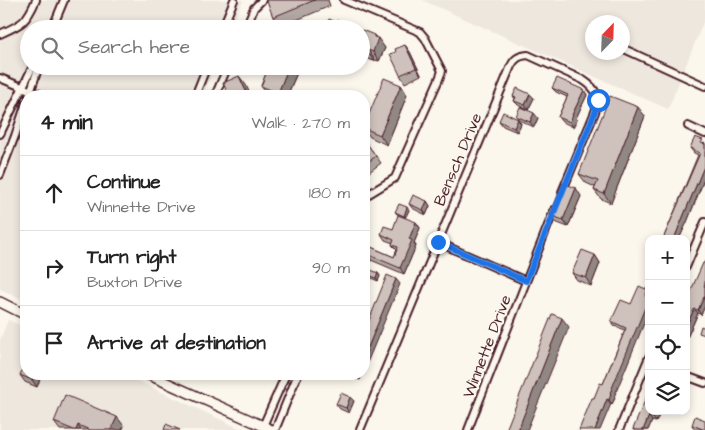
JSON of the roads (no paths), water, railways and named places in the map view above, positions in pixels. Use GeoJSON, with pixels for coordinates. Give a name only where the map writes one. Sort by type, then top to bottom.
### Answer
{"type":"FeatureCollection","features":[{"type":"Feature","properties":{"kind":"main road"},"geometry":{"type":"LineString","coordinates":[[0,302],[20,312]]}},
{"type":"Feature","properties":{"kind":"main road"},"geometry":{"type":"LineString","coordinates":[[160,380],[270,429]]}},
{"type":"Feature","properties":{"kind":"street"},"geometry":{"type":"LineString","coordinates":[[25,20],[36,0]]}},
{"type":"Feature","properties":{"kind":"street"},"geometry":{"type":"LineString","coordinates":[[56,20],[64,0]]}},
{"type":"Feature","properties":{"kind":"street"},"geometry":{"type":"LineString","coordinates":[[226,20],[234,0]]}},
{"type":"Feature","properties":{"kind":"street"},"geometry":{"type":"LineString","coordinates":[[249,20],[254,8],[262,0]]}},
{"type":"Feature","properties":{"kind":"street"},"geometry":{"type":"LineString","coordinates":[[344,0],[420,32],[442,71],[395,178],[370,193]]}},
{"type":"Feature","properties":{"kind":"street"},"geometry":{"type":"LineString","coordinates":[[0,34],[20,24]]}},
{"type":"Feature","properties":{"kind":"street"},"geometry":{"type":"LineString","coordinates":[[630,52],[705,86]]}},
{"type":"Feature","properties":{"kind":"street","name":"Bensch Drive"},"geometry":{"type":"LineString","coordinates":[[360,430],[511,66],[516,58],[522,55],[528,55],[584,80],[595,89],[598,100],[560,197]]}},
{"type":"Feature","properties":{"kind":"street"},"geometry":{"type":"LineString","coordinates":[[27,90],[31,75]]}},
{"type":"Feature","properties":{"kind":"street"},"geometry":{"type":"LineString","coordinates":[[27,90],[35,75]]}},
{"type":"Feature","properties":{"kind":"street"},"geometry":{"type":"LineString","coordinates":[[197,90],[203,75]]}},
{"type":"Feature","properties":{"kind":"street"},"geometry":{"type":"LineString","coordinates":[[218,90],[224,75]]}},
{"type":"Feature","properties":{"kind":"street"},"geometry":{"type":"LineString","coordinates":[[0,78],[25,90]]}},
{"type":"Feature","properties":{"kind":"street"},"geometry":{"type":"LineString","coordinates":[[0,134],[14,106],[20,99]]}},
{"type":"Feature","properties":{"kind":"street"},"geometry":{"type":"LineString","coordinates":[[0,175],[20,121]]}},
{"type":"Feature","properties":{"kind":"street"},"geometry":{"type":"LineString","coordinates":[[688,126],[705,134]]}},
{"type":"Feature","properties":{"kind":"street","name":"Winnette Drive"},"geometry":{"type":"LineString","coordinates":[[468,430],[556,206]]}},
{"type":"Feature","properties":{"kind":"street"},"geometry":{"type":"LineString","coordinates":[[690,258],[705,222]]}},
{"type":"Feature","properties":{"kind":"street"},"geometry":{"type":"LineString","coordinates":[[438,242],[526,281]]}},
{"type":"Feature","properties":{"kind":"street"},"geometry":{"type":"LineString","coordinates":[[619,430],[645,366]]}},
{"type":"Feature","properties":{"kind":"street"},"geometry":{"type":"LineString","coordinates":[[690,377],[705,383]]}},
{"type":"Feature","properties":{"kind":"street"},"geometry":{"type":"LineString","coordinates":[[270,429],[284,380]]}},
{"type":"Feature","properties":{"kind":"street"},"geometry":{"type":"LineString","coordinates":[[270,429],[295,380]]}}]}
